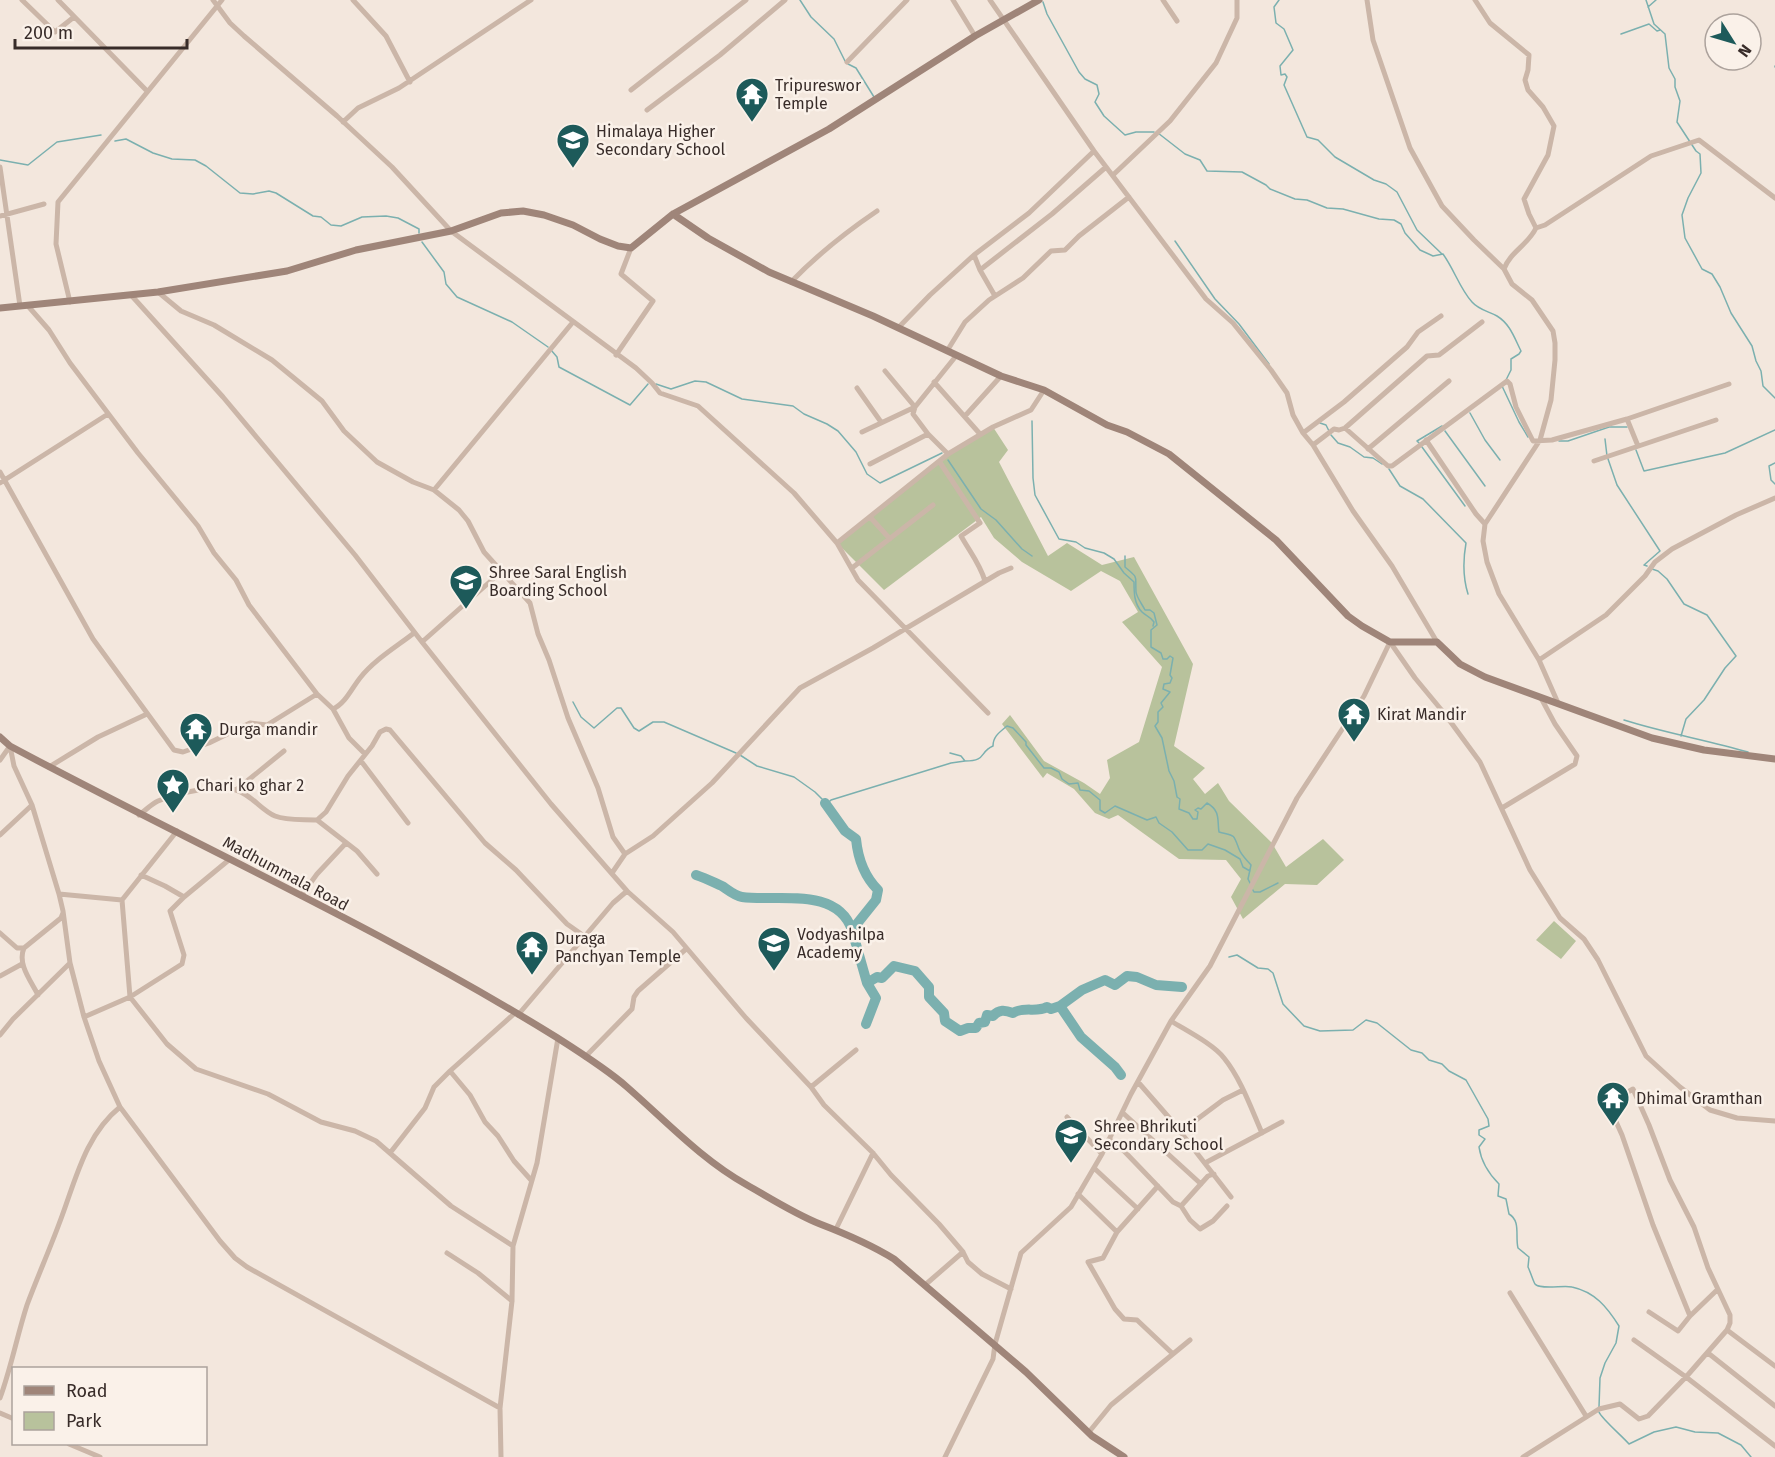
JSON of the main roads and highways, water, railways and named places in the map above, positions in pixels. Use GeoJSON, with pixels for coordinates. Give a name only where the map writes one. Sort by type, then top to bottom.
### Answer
{"type":"FeatureCollection","features":[{"type":"Feature","properties":{"kind":"waterway"},"geometry":{"type":"LineString","coordinates":[[800,0],[811,17],[834,39],[845,61]]}},
{"type":"Feature","properties":{"kind":"waterway"},"geometry":{"type":"LineString","coordinates":[[1279,0],[1274,7],[1276,23],[1284,29],[1293,50],[1280,66],[1281,75],[1285,74],[1287,77],[1284,85],[1307,137],[1318,140],[1335,157],[1397,192],[1417,230],[1442,254]]}},
{"type":"Feature","properties":{"kind":"waterway"},"geometry":{"type":"LineString","coordinates":[[1646,0],[1654,24],[1665,34],[1669,68],[1675,79],[1680,101],[1677,122],[1700,154],[1701,173],[1682,215],[1685,238],[1702,269],[1712,274],[1720,287],[1731,313],[1752,346],[1761,371],[1763,386],[1775,398]]}},
{"type":"Feature","properties":{"kind":"waterway"},"geometry":{"type":"LineString","coordinates":[[1648,7],[1656,0]]}},
{"type":"Feature","properties":{"kind":"waterway"},"geometry":{"type":"LineString","coordinates":[[1043,2],[1047,14],[1079,72],[1085,79],[1097,85],[1099,94],[1095,102],[1104,116],[1125,135],[1136,132],[1154,132]]}},
{"type":"Feature","properties":{"kind":"waterway"},"geometry":{"type":"LineString","coordinates":[[1621,34],[1649,24],[1657,31],[1660,30]]}},
{"type":"Feature","properties":{"kind":"waterway"},"geometry":{"type":"LineString","coordinates":[[848,64],[856,68],[874,97]]}},
{"type":"Feature","properties":{"kind":"waterway"},"geometry":{"type":"LineString","coordinates":[[1158,133],[1185,154],[1200,160],[1207,171],[1242,172],[1270,189],[1295,199],[1307,200],[1327,208],[1343,209],[1379,219],[1394,220],[1401,224],[1405,233],[1420,250],[1433,256],[1443,254],[1472,302],[1497,316],[1508,327],[1521,351],[1511,359],[1511,370],[1506,380]]}},
{"type":"Feature","properties":{"kind":"waterway"},"geometry":{"type":"LineString","coordinates":[[0,160],[28,165],[57,142],[101,135]]}},
{"type":"Feature","properties":{"kind":"waterway"},"geometry":{"type":"LineString","coordinates":[[115,141],[126,139],[153,153],[172,159],[195,160],[240,193],[253,194],[269,191],[276,193],[313,216],[321,217],[331,225],[341,226],[362,217],[386,216],[398,218],[419,229],[419,233]]}},
{"type":"Feature","properties":{"kind":"waterway"},"geometry":{"type":"LineString","coordinates":[[1175,241],[1215,299],[1239,324],[1269,364]]}},
{"type":"Feature","properties":{"kind":"waterway"},"geometry":{"type":"LineString","coordinates":[[422,242],[444,272],[446,284],[457,297],[512,322],[548,347]]}},
{"type":"Feature","properties":{"kind":"waterway"},"geometry":{"type":"LineString","coordinates":[[551,350],[557,357],[559,367],[630,405],[648,384]]}},
{"type":"Feature","properties":{"kind":"waterway"},"geometry":{"type":"LineString","coordinates":[[656,384],[671,389],[695,381],[706,382],[742,399],[793,406],[838,431],[856,452],[867,474],[880,483],[942,453]]}},
{"type":"Feature","properties":{"kind":"waterway"},"geometry":{"type":"LineString","coordinates":[[1502,386],[1528,437]]}},
{"type":"Feature","properties":{"kind":"waterway"},"geometry":{"type":"LineString","coordinates":[[1470,413],[1485,440],[1500,460]]}},
{"type":"Feature","properties":{"kind":"waterway"},"geometry":{"type":"LineString","coordinates":[[1032,421],[1035,495],[1059,539],[1076,542],[1085,548],[1104,553],[1114,559],[1134,582],[1137,605],[1154,622],[1153,626]]}},
{"type":"Feature","properties":{"kind":"waterway"},"geometry":{"type":"LineString","coordinates":[[1320,423],[1326,425],[1329,431]]}},
{"type":"Feature","properties":{"kind":"waterway"},"geometry":{"type":"LineString","coordinates":[[1419,443],[1417,441],[1442,426]]}},
{"type":"Feature","properties":{"kind":"waterway"},"geometry":{"type":"LineString","coordinates":[[1559,441],[1568,441],[1609,427],[1627,427]]}},
{"type":"Feature","properties":{"kind":"waterway"},"geometry":{"type":"LineString","coordinates":[[1636,450],[1644,471],[1725,453],[1775,430]]}},
{"type":"Feature","properties":{"kind":"waterway"},"geometry":{"type":"LineString","coordinates":[[1445,431],[1485,486]]}},
{"type":"Feature","properties":{"kind":"waterway"},"geometry":{"type":"LineString","coordinates":[[1331,435],[1338,443],[1382,464]]}},
{"type":"Feature","properties":{"kind":"waterway"},"geometry":{"type":"LineString","coordinates":[[1605,439],[1607,456],[1617,485],[1660,551],[1644,565],[1647,566]]}},
{"type":"Feature","properties":{"kind":"waterway"},"geometry":{"type":"LineString","coordinates":[[1422,447],[1465,506]]}},
{"type":"Feature","properties":{"kind":"waterway"},"geometry":{"type":"LineString","coordinates":[[948,460],[981,509],[996,520],[1022,549],[1032,556]]}},
{"type":"Feature","properties":{"kind":"waterway"},"geometry":{"type":"LineString","coordinates":[[1775,463],[1769,466],[1771,480],[1775,484]]}},
{"type":"Feature","properties":{"kind":"waterway"},"geometry":{"type":"LineString","coordinates":[[1389,469],[1400,486],[1423,499],[1466,543],[1464,569],[1468,594]]}},
{"type":"Feature","properties":{"kind":"waterway"},"geometry":{"type":"LineString","coordinates":[[1125,556],[1125,567],[1135,577],[1138,599],[1145,610],[1154,613],[1157,625],[1151,630],[1151,647],[1161,653],[1163,659],[1170,656],[1173,658],[1170,675],[1172,678],[1170,683],[1164,684],[1163,689],[1170,692],[1161,703],[1163,707],[1158,712],[1158,722],[1155,726],[1162,738],[1169,771],[1174,781],[1177,797],[1180,799],[1179,809],[1189,813],[1193,819],[1197,819],[1198,812],[1195,810],[1201,809],[1207,803],[1214,809],[1218,816],[1219,832],[1233,836],[1241,853],[1251,865],[1248,879],[1250,883]]}},
{"type":"Feature","properties":{"kind":"waterway"},"geometry":{"type":"LineString","coordinates":[[1652,569],[1667,579],[1684,604],[1707,615],[1736,656],[1725,668],[1704,700],[1686,719],[1681,736]]}},
{"type":"Feature","properties":{"kind":"waterway"},"geometry":{"type":"LineString","coordinates":[[573,702],[581,717],[594,728],[617,708],[621,708],[634,728],[639,731],[653,722],[664,722],[736,753]]}},
{"type":"Feature","properties":{"kind":"waterway"},"geometry":{"type":"LineString","coordinates":[[1624,720],[1748,752]]}},
{"type":"Feature","properties":{"kind":"waterway"},"geometry":{"type":"LineString","coordinates":[[950,753],[961,756],[965,761],[977,760],[993,746],[1002,730],[1007,726],[1013,728],[1044,768],[1051,768],[1059,772],[1062,779],[1069,784],[1078,783],[1080,790],[1089,791],[1100,800],[1100,810],[1105,813],[1115,806],[1147,820],[1156,817],[1159,823],[1172,832],[1188,850],[1202,850],[1208,844],[1240,859],[1243,867],[1250,871]]}},
{"type":"Feature","properties":{"kind":"waterway"},"geometry":{"type":"LineString","coordinates":[[740,755],[757,766],[794,777],[827,804],[831,800],[951,763],[965,761]]}},
{"type":"Feature","properties":{"kind":"waterway"},"geometry":{"type":"LineString","coordinates":[[825,803],[845,831],[856,839],[862,867],[878,890],[876,900],[852,930],[867,983],[876,998],[866,1024]]}},
{"type":"Feature","properties":{"kind":"waterway"},"geometry":{"type":"LineString","coordinates":[[696,875],[742,897],[804,899],[820,902],[833,907],[844,916],[852,930]]}},
{"type":"Feature","properties":{"kind":"waterway"},"geometry":{"type":"LineString","coordinates":[[1253,890],[1260,892],[1278,883]]}},
{"type":"Feature","properties":{"kind":"waterway"},"geometry":{"type":"LineString","coordinates":[[1229,957],[1237,955],[1258,968],[1268,969],[1273,973],[1283,1004],[1304,1026],[1320,1031],[1353,1030],[1366,1020],[1377,1023],[1411,1050],[1422,1053],[1429,1060],[1442,1064],[1449,1071],[1466,1080],[1488,1119],[1489,1126],[1479,1130],[1479,1135],[1485,1139],[1479,1147],[1482,1157],[1489,1172],[1499,1184],[1498,1196],[1506,1199],[1509,1214],[1516,1225],[1518,1248],[1529,1257],[1528,1267],[1535,1284],[1542,1287],[1580,1289],[1605,1307],[1619,1326],[1616,1343],[1600,1378],[1599,1407]]}},
{"type":"Feature","properties":{"kind":"waterway"},"geometry":{"type":"LineString","coordinates":[[867,983],[877,977],[882,978],[894,966],[915,971],[929,987],[929,997],[944,1013],[945,1021],[960,1031],[976,1028],[979,1023],[985,1022],[987,1015],[993,1016],[1000,1011],[1013,1013],[1060,1006],[1082,990],[1105,980],[1115,985],[1127,976],[1137,977],[1156,985],[1182,987]]}},
{"type":"Feature","properties":{"kind":"waterway"},"geometry":{"type":"LineString","coordinates":[[1060,1006],[1081,1037],[1121,1075]]}},
{"type":"Feature","properties":{"kind":"waterway"},"geometry":{"type":"LineString","coordinates":[[1599,1412],[1629,1444],[1654,1432],[1676,1427],[1695,1432],[1718,1433],[1741,1445],[1751,1457]]}},
{"type":"Feature","properties":{"kind":"place","name":"Tripureswor Temple"},"geometry":{"type":"Point","coordinates":[752,123]}},
{"type":"Feature","properties":{"kind":"place","name":"Himalaya Higher Secondary School"},"geometry":{"type":"Point","coordinates":[573,169]}},
{"type":"Feature","properties":{"kind":"place","name":"Shree Saral English Boarding School"},"geometry":{"type":"Point","coordinates":[466,610]}},
{"type":"Feature","properties":{"kind":"place","name":"Kirat Mandir"},"geometry":{"type":"Point","coordinates":[1354,743]}},
{"type":"Feature","properties":{"kind":"place","name":"Durga mandir"},"geometry":{"type":"Point","coordinates":[196,758]}},
{"type":"Feature","properties":{"kind":"place","name":"Chari ko ghar 2"},"geometry":{"type":"Point","coordinates":[173,814]}},
{"type":"Feature","properties":{"kind":"place","name":"Vodyashilpa Academy"},"geometry":{"type":"Point","coordinates":[774,972]}},
{"type":"Feature","properties":{"kind":"place","name":"Duraga Panchyan Temple"},"geometry":{"type":"Point","coordinates":[532,976]}},
{"type":"Feature","properties":{"kind":"place","name":"Dhimal Gramthan"},"geometry":{"type":"Point","coordinates":[1613,1127]}},
{"type":"Feature","properties":{"kind":"place","name":"Shree Bhrikuti Secondary School"},"geometry":{"type":"Point","coordinates":[1071,1164]}}]}
